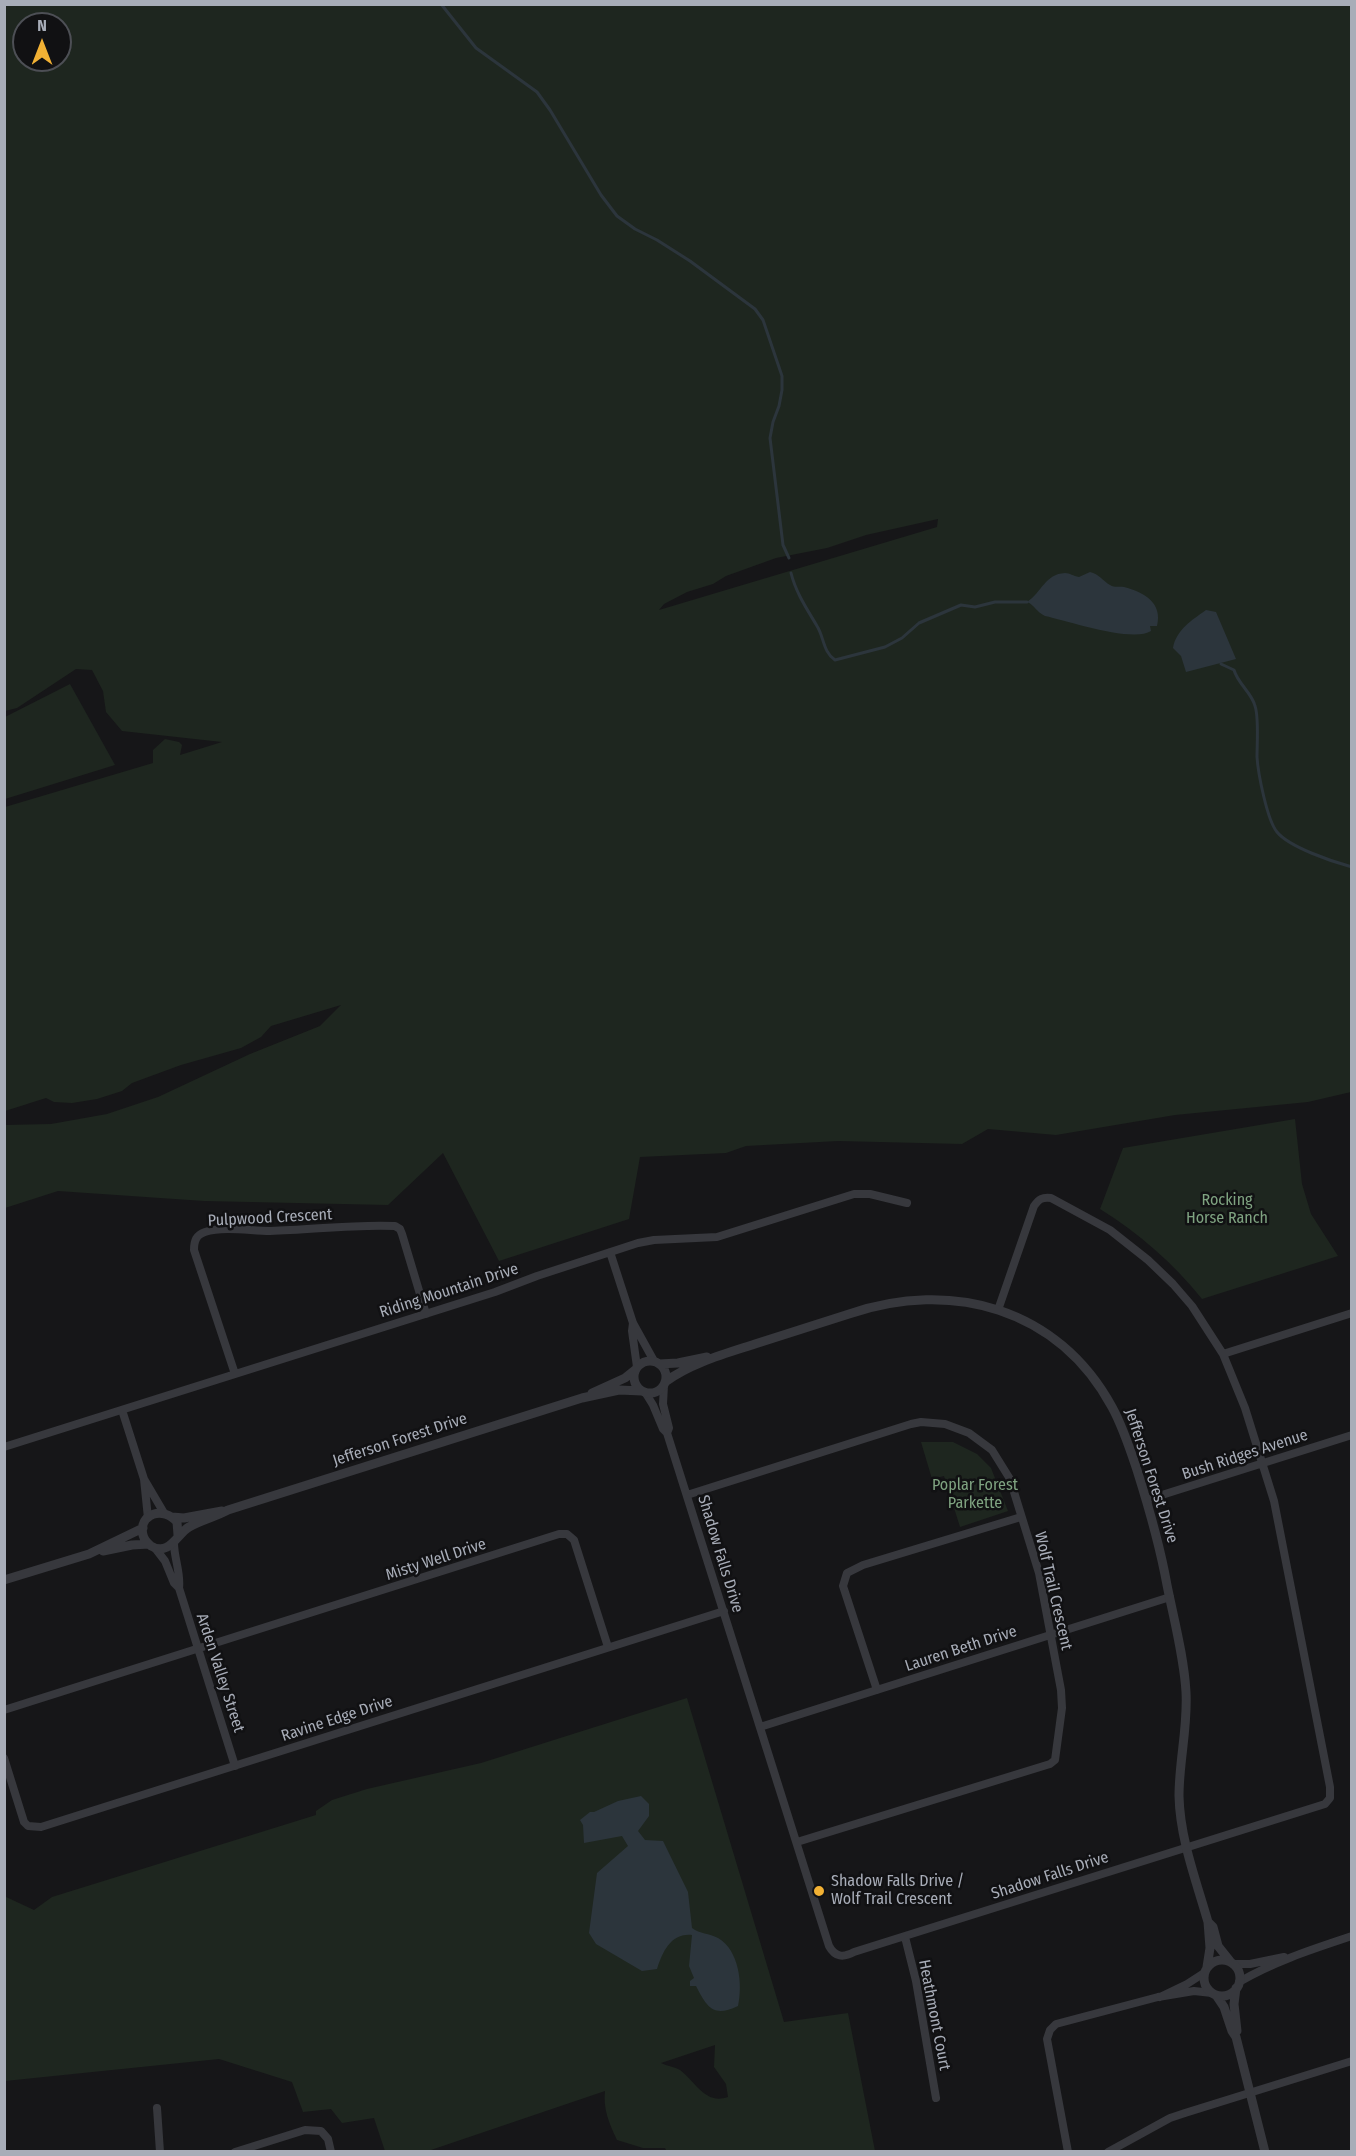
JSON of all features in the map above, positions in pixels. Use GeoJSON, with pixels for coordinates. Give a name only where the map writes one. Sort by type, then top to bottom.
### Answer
{"type":"FeatureCollection","features":[{"type":"Feature","properties":{"kind":"street","name":"Riding Mountain Drive"},"geometry":{"type":"LineString","coordinates":[[4,1447],[426,1314],[610,1252],[654,1240],[717,1237],[854,1194],[870,1194],[907,1203]]}},
{"type":"Feature","properties":{"kind":"street"},"geometry":{"type":"LineString","coordinates":[[998,1310],[1034,1206],[1039,1200],[1045,1197],[1051,1198],[1110,1230],[1148,1260],[1192,1306],[1223,1354],[1245,1408],[1262,1463]]}},
{"type":"Feature","properties":{"kind":"street","name":"Pulpwood Crescent"},"geometry":{"type":"LineString","coordinates":[[235,1374],[194,1250],[194,1242],[205,1232],[234,1229],[270,1231],[395,1226],[400,1228],[426,1314]]}},
{"type":"Feature","properties":{"kind":"street"},"geometry":{"type":"LineString","coordinates":[[610,1252],[633,1323],[665,1372],[664,1383],[656,1392],[643,1392],[635,1384],[633,1323]]}},
{"type":"Feature","properties":{"kind":"street","name":"Jefferson Forest Drive"},"geometry":{"type":"LineString","coordinates":[[664,1383],[681,1371],[715,1356],[897,1301],[946,1299],[998,1310],[1028,1323],[1052,1338],[1077,1360],[1097,1383],[1121,1424],[1160,1545],[1186,1693],[1179,1794],[1183,1833],[1208,1922],[1213,1928],[1218,1946],[1231,1962]]}},
{"type":"Feature","properties":{"kind":"street"},"geometry":{"type":"LineString","coordinates":[[1223,1354],[1352,1313]]}},
{"type":"Feature","properties":{"kind":"street","name":"Jefferson Forest Drive"},"geometry":{"type":"LineString","coordinates":[[657,1363],[715,1356]]}},
{"type":"Feature","properties":{"kind":"street"},"geometry":{"type":"LineString","coordinates":[[636,1368],[645,1362],[657,1363]]}},
{"type":"Feature","properties":{"kind":"street","name":"Jefferson Forest Drive"},"geometry":{"type":"LineString","coordinates":[[582,1398],[625,1378],[636,1368]]}},
{"type":"Feature","properties":{"kind":"street","name":"Shadow Falls Drive"},"geometry":{"type":"LineString","coordinates":[[664,1383],[663,1404],[669,1428],[667,1433]]}},
{"type":"Feature","properties":{"kind":"street","name":"Jefferson Forest Drive"},"geometry":{"type":"LineString","coordinates":[[176,1539],[188,1527],[228,1510],[582,1398],[619,1390],[643,1392]]}},
{"type":"Feature","properties":{"kind":"street","name":"Shadow Falls Drive"},"geometry":{"type":"LineString","coordinates":[[643,1392],[653,1405],[663,1430],[667,1433],[832,1953],[838,1956],[847,1956],[1325,1804],[1330,1798],[1330,1787],[1286,1554],[1274,1501],[1262,1463]]}},
{"type":"Feature","properties":{"kind":"street"},"geometry":{"type":"LineString","coordinates":[[4,1580],[89,1554],[132,1545],[164,1548],[176,1539],[178,1526],[144,1479],[122,1410]]}},
{"type":"Feature","properties":{"kind":"street","name":"Wolf Trail Crescent"},"geometry":{"type":"LineString","coordinates":[[687,1495],[911,1424],[933,1422],[969,1432],[992,1450],[1010,1479],[1039,1573],[1061,1690],[1062,1708],[1057,1754],[1050,1764],[797,1842]]}},
{"type":"Feature","properties":{"kind":"street","name":"Bush Ridges Avenue"},"geometry":{"type":"LineString","coordinates":[[1146,1500],[1352,1435]]}},
{"type":"Feature","properties":{"kind":"street"},"geometry":{"type":"LineString","coordinates":[[144,1479],[143,1488],[148,1505],[148,1518],[143,1528],[144,1537],[152,1546]]}},
{"type":"Feature","properties":{"kind":"street","name":"Jefferson Forest Drive"},"geometry":{"type":"LineString","coordinates":[[168,1515],[184,1518],[228,1510]]}},
{"type":"Feature","properties":{"kind":"street"},"geometry":{"type":"LineString","coordinates":[[148,1518],[155,1513],[168,1515]]}},
{"type":"Feature","properties":{"kind":"street"},"geometry":{"type":"LineString","coordinates":[[877,1690],[843,1586],[847,1573],[863,1565],[1021,1517]]}},
{"type":"Feature","properties":{"kind":"street"},"geometry":{"type":"LineString","coordinates":[[89,1554],[143,1528]]}},
{"type":"Feature","properties":{"kind":"street","name":"Misty Well Drive"},"geometry":{"type":"LineString","coordinates":[[198,1649],[560,1534],[567,1534],[574,1540],[608,1647]]}},
{"type":"Feature","properties":{"kind":"street","name":"Arden Valley Street"},"geometry":{"type":"LineString","coordinates":[[176,1539],[174,1558],[180,1581],[178,1588]]}},
{"type":"Feature","properties":{"kind":"street","name":"Arden Valley Street"},"geometry":{"type":"LineString","coordinates":[[152,1546],[165,1561],[178,1588],[235,1766]]}},
{"type":"Feature","properties":{"kind":"street","name":"Lauren Beth Drive"},"geometry":{"type":"LineString","coordinates":[[760,1727],[1170,1598]]}},
{"type":"Feature","properties":{"kind":"street","name":"Ravine Edge Drive"},"geometry":{"type":"LineString","coordinates":[[4,1758],[24,1822],[34,1828],[41,1827],[724,1611]]}},
{"type":"Feature","properties":{"kind":"street"},"geometry":{"type":"LineString","coordinates":[[4,1710],[198,1649]]}},
{"type":"Feature","properties":{"kind":"street","name":"Jefferson Forest Drive"},"geometry":{"type":"LineString","coordinates":[[1206,1970],[1210,1948],[1208,1922]]}},
{"type":"Feature","properties":{"kind":"street"},"geometry":{"type":"LineString","coordinates":[[1068,2151],[1047,2039],[1050,2030],[1056,2024],[1158,1997],[1194,1991],[1226,1995],[1255,1972],[1291,1956],[1352,1936]]}},
{"type":"Feature","properties":{"kind":"street","name":"Heathmont Court"},"geometry":{"type":"LineString","coordinates":[[905,1937],[916,1981],[936,2098]]}},
{"type":"Feature","properties":{"kind":"street"},"geometry":{"type":"LineString","coordinates":[[1158,1997],[1187,1984],[1219,1960],[1250,1964],[1291,1956]]}},
{"type":"Feature","properties":{"kind":"street"},"geometry":{"type":"LineString","coordinates":[[1231,1962],[1238,1970],[1234,2004],[1238,2030],[1236,2037]]}},
{"type":"Feature","properties":{"kind":"street"},"geometry":{"type":"LineString","coordinates":[[1206,1970],[1204,1983],[1224,2007],[1236,2037],[1265,2151]]}},
{"type":"Feature","properties":{"kind":"street"},"geometry":{"type":"LineString","coordinates":[[1108,2151],[1170,2118],[1352,2061]]}},
{"type":"Feature","properties":{"kind":"street"},"geometry":{"type":"LineString","coordinates":[[157,2108],[160,2151]]}},
{"type":"Feature","properties":{"kind":"street"},"geometry":{"type":"LineString","coordinates":[[235,2151],[305,2130],[321,2131],[328,2139],[331,2151]]}},
{"type":"Feature","properties":{"kind":"green space"},"geometry":{"type":"Polygon","coordinates":[[[5,5],[1351,5],[1351,1092],[1308,1102],[1175,1115],[1056,1135],[988,1129],[962,1144],[838,1141],[746,1146],[726,1153],[640,1157],[629,1219],[499,1261],[443,1153],[388,1205],[204,1201],[58,1191],[5,1208],[5,1125],[51,1124],[107,1114],[158,1097],[250,1054],[320,1026],[341,1005],[271,1026],[261,1037],[241,1048],[181,1065],[132,1083],[122,1091],[97,1099],[72,1103],[54,1102],[46,1098],[5,1111],[5,807],[153,763],[153,750],[165,739],[179,742],[182,745],[180,755],[222,742],[122,731],[106,712],[103,691],[92,670],[76,669],[17,708],[5,711],[5,5]],[[938,519],[866,535],[827,548],[776,558],[726,576],[713,584],[687,592],[664,604],[659,610],[937,527],[938,519]]]}},
{"type":"Feature","properties":{"kind":"green space"},"geometry":{"type":"Polygon","coordinates":[[[70,684],[115,765],[5,799],[5,717],[70,684]]]}},
{"type":"Feature","properties":{"kind":"green space","name":"Rocking Horse Ranch"},"geometry":{"type":"Polygon","coordinates":[[[1295,1119],[1302,1184],[1311,1214],[1338,1256],[1202,1299],[1155,1250],[1100,1209],[1123,1148],[1295,1119]]]}},
{"type":"Feature","properties":{"kind":"green space","name":"Poplar Forest Parkette"},"geometry":{"type":"Polygon","coordinates":[[[921,1442],[953,1442],[977,1454],[991,1468],[1008,1511],[960,1527],[944,1476],[932,1479],[921,1442]]]}},
{"type":"Feature","properties":{"kind":"green space"},"geometry":{"type":"Polygon","coordinates":[[[687,1698],[784,2022],[848,2013],[875,2151],[667,2152],[665,2148],[643,2148],[617,2140],[607,2116],[605,2091],[428,2151],[385,2151],[374,2118],[342,2123],[331,2109],[303,2112],[292,2082],[219,2059],[5,2081],[4,1896],[34,1910],[52,1897],[316,1815],[316,1811],[332,1800],[367,1789],[481,1763],[687,1698]],[[715,2045],[661,2063],[680,2070],[707,2095],[720,2099],[728,2097],[726,2084],[714,2067],[715,2045]]]}},
{"type":"Feature","properties":{"kind":"shaded area"},"geometry":{"type":"Polygon","coordinates":[[[1090,572],[1112,586],[1124,587],[1145,595],[1157,611],[1157,626],[1150,626],[1151,631],[1142,634],[1116,633],[1045,616],[1027,602],[1048,580],[1058,574],[1068,573],[1079,577],[1090,572]]]}},
{"type":"Feature","properties":{"kind":"shaded area"},"geometry":{"type":"Polygon","coordinates":[[[1206,610],[1216,612],[1236,659],[1186,672],[1181,656],[1173,648],[1177,636],[1185,626],[1206,610]]]}},
{"type":"Feature","properties":{"kind":"shaded area"},"geometry":{"type":"Polygon","coordinates":[[[641,1796],[649,1804],[649,1816],[638,1831],[645,1840],[663,1841],[688,1892],[692,1928],[718,1938],[731,1951],[738,1968],[740,1988],[738,2006],[722,2011],[712,2008],[696,1986],[690,1986],[690,1981],[694,1978],[689,1966],[692,1935],[673,1940],[665,1950],[657,1969],[642,1971],[596,1944],[589,1933],[597,1873],[628,1846],[622,1836],[584,1843],[583,1825],[580,1820],[590,1812],[618,1801],[641,1796]]]}},
{"type":"Feature","properties":{"kind":"waterway"},"geometry":{"type":"LineString","coordinates":[[441,4],[476,48],[537,92],[601,195],[617,216],[690,261],[755,309],[763,320],[782,376],[779,406],[770,438],[783,545],[789,558]]}},
{"type":"Feature","properties":{"kind":"waterway"},"geometry":{"type":"LineString","coordinates":[[791,573],[826,649],[835,660],[885,647],[902,638],[919,623],[961,605],[975,607],[995,602],[1027,602]]}},
{"type":"Feature","properties":{"kind":"waterway"},"geometry":{"type":"LineString","coordinates":[[1221,664],[1234,670],[1255,706],[1259,774],[1273,826],[1283,838],[1291,843],[1323,858],[1352,867]]}},
{"type":"Feature","properties":{"kind":"place","name":"Shadow Falls Drive / Wolf Trail Crescent"},"geometry":{"type":"Point","coordinates":[819,1891]}}]}
